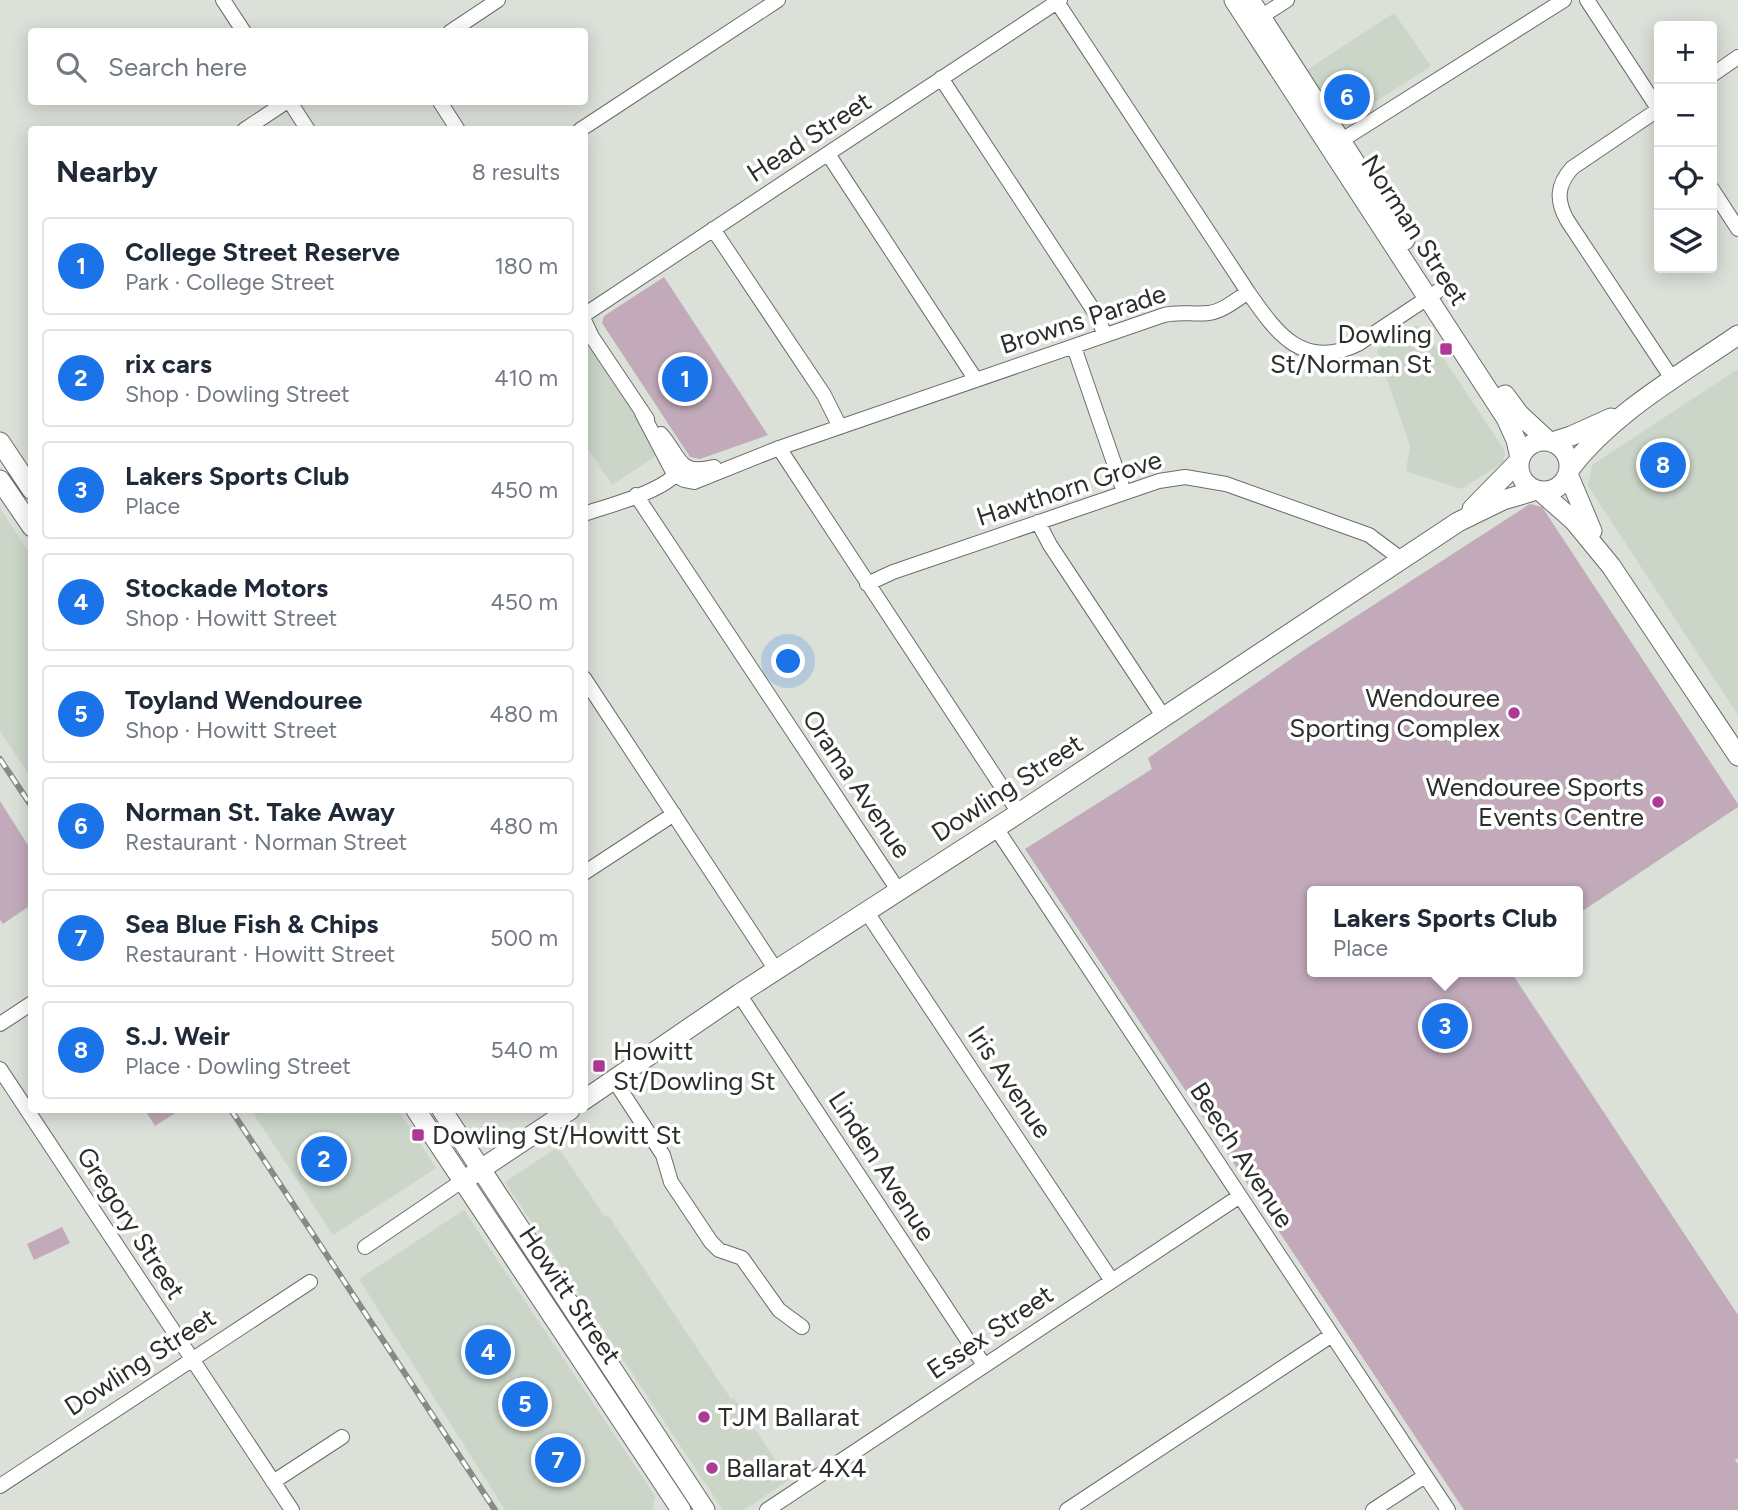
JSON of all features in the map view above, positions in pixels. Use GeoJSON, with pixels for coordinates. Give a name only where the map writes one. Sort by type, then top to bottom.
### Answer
{"type":"FeatureCollection","features":[{"type":"Feature","properties":{"kind":"main road","name":"Norman Street"},"geometry":{"type":"LineString","coordinates":[[1234,0],[1255,21],[1433,294],[1508,401],[1567,455],[1568,472],[1582,511],[1611,566]]}},
{"type":"Feature","properties":{"kind":"main road","name":"Norman Street"},"geometry":{"type":"LineString","coordinates":[[1250,0],[1255,21]]}},
{"type":"Feature","properties":{"kind":"main road","name":"Norman Street"},"geometry":{"type":"LineString","coordinates":[[1433,294],[1506,418],[1516,440],[1519,472],[1524,482],[1539,491],[1574,521],[1611,566],[1738,756]]}},
{"type":"Feature","properties":{"kind":"main road"},"geometry":{"type":"LineString","coordinates":[[1539,491],[1557,487],[1592,443],[1637,405],[1738,335]]}},
{"type":"Feature","properties":{"kind":"main road"},"geometry":{"type":"LineString","coordinates":[[1519,459],[1528,446],[1537,441],[1549,441],[1597,425],[1637,405]]}},
{"type":"Feature","properties":{"kind":"main road"},"geometry":{"type":"LineString","coordinates":[[0,442],[28,483]]}},
{"type":"Feature","properties":{"kind":"main road","name":"Dowling Street"},"geometry":{"type":"LineString","coordinates":[[1458,522],[1519,459]]}},
{"type":"Feature","properties":{"kind":"main road"},"geometry":{"type":"LineString","coordinates":[[0,480],[28,521]]}},
{"type":"Feature","properties":{"kind":"main road","name":"Dowling Street"},"geometry":{"type":"LineString","coordinates":[[588,1097],[739,994],[1019,813],[1458,522],[1503,500],[1539,491]]}},
{"type":"Feature","properties":{"kind":"main road","name":"Howitt Street"},"geometry":{"type":"LineString","coordinates":[[418,1113],[462,1181],[705,1510]]}},
{"type":"Feature","properties":{"kind":"main road","name":"Howitt Street"},"geometry":{"type":"LineString","coordinates":[[444,1113],[481,1168],[607,1380],[676,1506]]}},
{"type":"Feature","properties":{"kind":"main road"},"geometry":{"type":"LineString","coordinates":[[462,1181],[565,1113]]}},
{"type":"Feature","properties":{"kind":"main road"},"geometry":{"type":"LineString","coordinates":[[676,1506],[693,1493]]}},
{"type":"Feature","properties":{"kind":"street"},"geometry":{"type":"LineString","coordinates":[[223,0],[241,28]]}},
{"type":"Feature","properties":{"kind":"street"},"geometry":{"type":"LineString","coordinates":[[456,28],[498,0]]}},
{"type":"Feature","properties":{"kind":"street"},"geometry":{"type":"LineString","coordinates":[[586,126],[778,0]]}},
{"type":"Feature","properties":{"kind":"street"},"geometry":{"type":"LineString","coordinates":[[1255,21],[1287,0]]}},
{"type":"Feature","properties":{"kind":"street"},"geometry":{"type":"LineString","coordinates":[[1336,146],[1564,0]]}},
{"type":"Feature","properties":{"kind":"street"},"geometry":{"type":"LineString","coordinates":[[1587,0],[1654,101]]}},
{"type":"Feature","properties":{"kind":"street"},"geometry":{"type":"LineString","coordinates":[[1059,1],[1248,292],[1281,335],[1302,348],[1325,352],[1346,349],[1358,344],[1433,294]]}},
{"type":"Feature","properties":{"kind":"street","name":"Head Street"},"geometry":{"type":"LineString","coordinates":[[588,314],[1059,1]]}},
{"type":"Feature","properties":{"kind":"street"},"geometry":{"type":"LineString","coordinates":[[1717,72],[1738,58]]}},
{"type":"Feature","properties":{"kind":"street"},"geometry":{"type":"LineString","coordinates":[[941,78],[1096,314],[1105,335]]}},
{"type":"Feature","properties":{"kind":"street"},"geometry":{"type":"LineString","coordinates":[[250,126],[283,105]]}},
{"type":"Feature","properties":{"kind":"street"},"geometry":{"type":"LineString","coordinates":[[290,105],[305,126]]}},
{"type":"Feature","properties":{"kind":"street"},"geometry":{"type":"LineString","coordinates":[[442,105],[455,126]]}},
{"type":"Feature","properties":{"kind":"street"},"geometry":{"type":"LineString","coordinates":[[1654,112],[1572,168],[1563,178],[1559,188],[1559,200],[1567,220],[1673,380]]}},
{"type":"Feature","properties":{"kind":"street"},"geometry":{"type":"LineString","coordinates":[[828,154],[976,380]]}},
{"type":"Feature","properties":{"kind":"street"},"geometry":{"type":"LineString","coordinates":[[1717,197],[1738,229]]}},
{"type":"Feature","properties":{"kind":"street"},"geometry":{"type":"LineString","coordinates":[[713,229],[824,395],[840,427]]}},
{"type":"Feature","properties":{"kind":"street","name":"Browns Parade"},"geometry":{"type":"LineString","coordinates":[[676,469],[684,480],[694,482],[779,448],[1105,335],[1177,312],[1216,311],[1248,292]]}},
{"type":"Feature","properties":{"kind":"street"},"geometry":{"type":"LineString","coordinates":[[588,327],[642,413],[666,440],[676,469],[648,483],[636,495],[588,513]]}},
{"type":"Feature","properties":{"kind":"street"},"geometry":{"type":"LineString","coordinates":[[1074,347],[1124,492]]}},
{"type":"Feature","properties":{"kind":"street"},"geometry":{"type":"LineString","coordinates":[[779,448],[1019,813]]}},
{"type":"Feature","properties":{"kind":"street","name":"Hawthorn Grove"},"geometry":{"type":"LineString","coordinates":[[867,584],[893,572],[1124,492],[1177,478],[1212,481],[1369,535],[1401,559]]}},
{"type":"Feature","properties":{"kind":"street","name":"Orama Avenue"},"geometry":{"type":"LineString","coordinates":[[636,495],[898,890]]}},
{"type":"Feature","properties":{"kind":"street"},"geometry":{"type":"LineString","coordinates":[[1038,522],[1050,545],[1163,716]]}},
{"type":"Feature","properties":{"kind":"street"},"geometry":{"type":"LineString","coordinates":[[588,684],[776,970]]}},
{"type":"Feature","properties":{"kind":"street"},"geometry":{"type":"LineString","coordinates":[[588,870],[674,814]]}},
{"type":"Feature","properties":{"kind":"street","name":"Beech Avenue"},"geometry":{"type":"LineString","coordinates":[[996,828],[1448,1510]]}},
{"type":"Feature","properties":{"kind":"street","name":"Iris Avenue"},"geometry":{"type":"LineString","coordinates":[[866,911],[1112,1281]]}},
{"type":"Feature","properties":{"kind":"street","name":"Linden Avenue"},"geometry":{"type":"LineString","coordinates":[[739,994],[984,1365]]}},
{"type":"Feature","properties":{"kind":"street"},"geometry":{"type":"LineString","coordinates":[[0,1024],[28,1006]]}},
{"type":"Feature","properties":{"kind":"street","name":"Gregory Street"},"geometry":{"type":"LineString","coordinates":[[0,1069],[28,1111]]}},
{"type":"Feature","properties":{"kind":"street"},"geometry":{"type":"LineString","coordinates":[[614,1080],[663,1155],[669,1179],[710,1242],[717,1248],[742,1258],[779,1310],[802,1327]]}},
{"type":"Feature","properties":{"kind":"street","name":"Gregory Street"},"geometry":{"type":"LineString","coordinates":[[29,1113],[292,1510]]}},
{"type":"Feature","properties":{"kind":"street"},"geometry":{"type":"LineString","coordinates":[[365,1247],[462,1181]]}},
{"type":"Feature","properties":{"kind":"street","name":"Essex Street"},"geometry":{"type":"LineString","coordinates":[[767,1510],[1240,1196]]}},
{"type":"Feature","properties":{"kind":"street","name":"Dowling Street"},"geometry":{"type":"LineString","coordinates":[[0,1486],[310,1282]]}},
{"type":"Feature","properties":{"kind":"street"},"geometry":{"type":"LineString","coordinates":[[1068,1510],[1332,1335]]}},
{"type":"Feature","properties":{"kind":"street"},"geometry":{"type":"LineString","coordinates":[[273,1482],[342,1437]]}},
{"type":"Feature","properties":{"kind":"street"},"geometry":{"type":"LineString","coordinates":[[1373,1510],[1425,1476]]}},
{"type":"Feature","properties":{"kind":"shaded area"},"geometry":{"type":"Polygon","coordinates":[[[1394,13],[1431,66],[1341,124],[1304,72],[1394,13]]]}},
{"type":"Feature","properties":{"kind":"shaded area"},"geometry":{"type":"Polygon","coordinates":[[[664,277],[768,435],[700,459],[690,457],[602,323],[604,316],[664,277]]]}},
{"type":"Feature","properties":{"kind":"shaded area"},"geometry":{"type":"Polygon","coordinates":[[[1419,326],[1424,329],[1505,451],[1504,462],[1461,489],[1406,471],[1410,446],[1377,350],[1412,327],[1419,326]]]}},
{"type":"Feature","properties":{"kind":"shaded area"},"geometry":{"type":"Polygon","coordinates":[[[588,345],[660,453],[612,485],[588,449],[588,345]]]}},
{"type":"Feature","properties":{"kind":"shaded area"},"geometry":{"type":"Polygon","coordinates":[[[1738,369],[1738,715],[1588,486],[1592,465],[1738,369]]]}},
{"type":"Feature","properties":{"kind":"shaded area"},"geometry":{"type":"Polygon","coordinates":[[[1530,504],[1542,507],[1738,804],[1738,807],[1583,911],[1583,886],[1307,886],[1307,977],[1514,977],[1738,1315],[1738,1458],[1735,1460],[1738,1464],[1738,1510],[1464,1510],[1025,849],[1152,769],[1148,758],[1307,648],[1530,504]]]}},
{"type":"Feature","properties":{"kind":"shaded area"},"geometry":{"type":"Polygon","coordinates":[[[0,508],[28,551],[28,773],[0,731],[0,508]]]}},
{"type":"Feature","properties":{"kind":"shaded area"},"geometry":{"type":"Polygon","coordinates":[[[0,801],[28,845],[28,907],[3,924],[0,920],[0,801]]]}},
{"type":"Feature","properties":{"kind":"shaded area"},"geometry":{"type":"Polygon","coordinates":[[[147,1113],[175,1113],[155,1126],[147,1113]]]}},
{"type":"Feature","properties":{"kind":"shaded area"},"geometry":{"type":"Polygon","coordinates":[[[253,1113],[400,1113],[436,1168],[333,1235],[253,1113]]]}},
{"type":"Feature","properties":{"kind":"shaded area"},"geometry":{"type":"Polygon","coordinates":[[[558,1147],[605,1217],[608,1215],[731,1399],[734,1398],[789,1480],[744,1510],[723,1510],[505,1182],[558,1147]]]}},
{"type":"Feature","properties":{"kind":"shaded area"},"geometry":{"type":"Polygon","coordinates":[[[464,1210],[655,1496],[652,1510],[505,1510],[359,1279],[464,1210]]]}},
{"type":"Feature","properties":{"kind":"shaded area"},"geometry":{"type":"Polygon","coordinates":[[[62,1227],[70,1243],[34,1260],[27,1244],[62,1227]]]}},
{"type":"Feature","properties":{"kind":"railway"},"geometry":{"type":"LineString","coordinates":[[0,759],[28,801]]}},
{"type":"Feature","properties":{"kind":"railway"},"geometry":{"type":"LineString","coordinates":[[233,1113],[495,1510]]}},
{"type":"Feature","properties":{"kind":"place","name":"Norman St. Take Away"},"geometry":{"type":"Point","coordinates":[1347,97]}},
{"type":"Feature","properties":{"kind":"place","name":"Dowling St/Norman St"},"geometry":{"type":"Point","coordinates":[1446,349]}},
{"type":"Feature","properties":{"kind":"place","name":"College Street Reserve"},"geometry":{"type":"Point","coordinates":[685,379]}},
{"type":"Feature","properties":{"kind":"place","name":"S.J. Weir"},"geometry":{"type":"Point","coordinates":[1663,465]}},
{"type":"Feature","properties":{"kind":"place","name":"Wendouree Sporting Complex"},"geometry":{"type":"Point","coordinates":[1514,713]}},
{"type":"Feature","properties":{"kind":"place","name":"Wendouree Sports Events Centre"},"geometry":{"type":"Point","coordinates":[1658,802]}},
{"type":"Feature","properties":{"kind":"place","name":"Lakers Sports Club"},"geometry":{"type":"Point","coordinates":[1445,1026]}},
{"type":"Feature","properties":{"kind":"place","name":"Howitt St/Dowling St"},"geometry":{"type":"Point","coordinates":[599,1066]}},
{"type":"Feature","properties":{"kind":"place","name":"Dowling St/Howitt St"},"geometry":{"type":"Point","coordinates":[418,1135]}},
{"type":"Feature","properties":{"kind":"place","name":"rix cars"},"geometry":{"type":"Point","coordinates":[324,1159]}},
{"type":"Feature","properties":{"kind":"place","name":"Stockade Motors"},"geometry":{"type":"Point","coordinates":[488,1352]}},
{"type":"Feature","properties":{"kind":"place","name":"Toyland Wendouree"},"geometry":{"type":"Point","coordinates":[525,1404]}},
{"type":"Feature","properties":{"kind":"place","name":"TJM Ballarat"},"geometry":{"type":"Point","coordinates":[704,1417]}},
{"type":"Feature","properties":{"kind":"place","name":"Sea Blue Fish & Chips"},"geometry":{"type":"Point","coordinates":[558,1460]}},
{"type":"Feature","properties":{"kind":"place","name":"Ballarat 4X4"},"geometry":{"type":"Point","coordinates":[712,1468]}}]}
